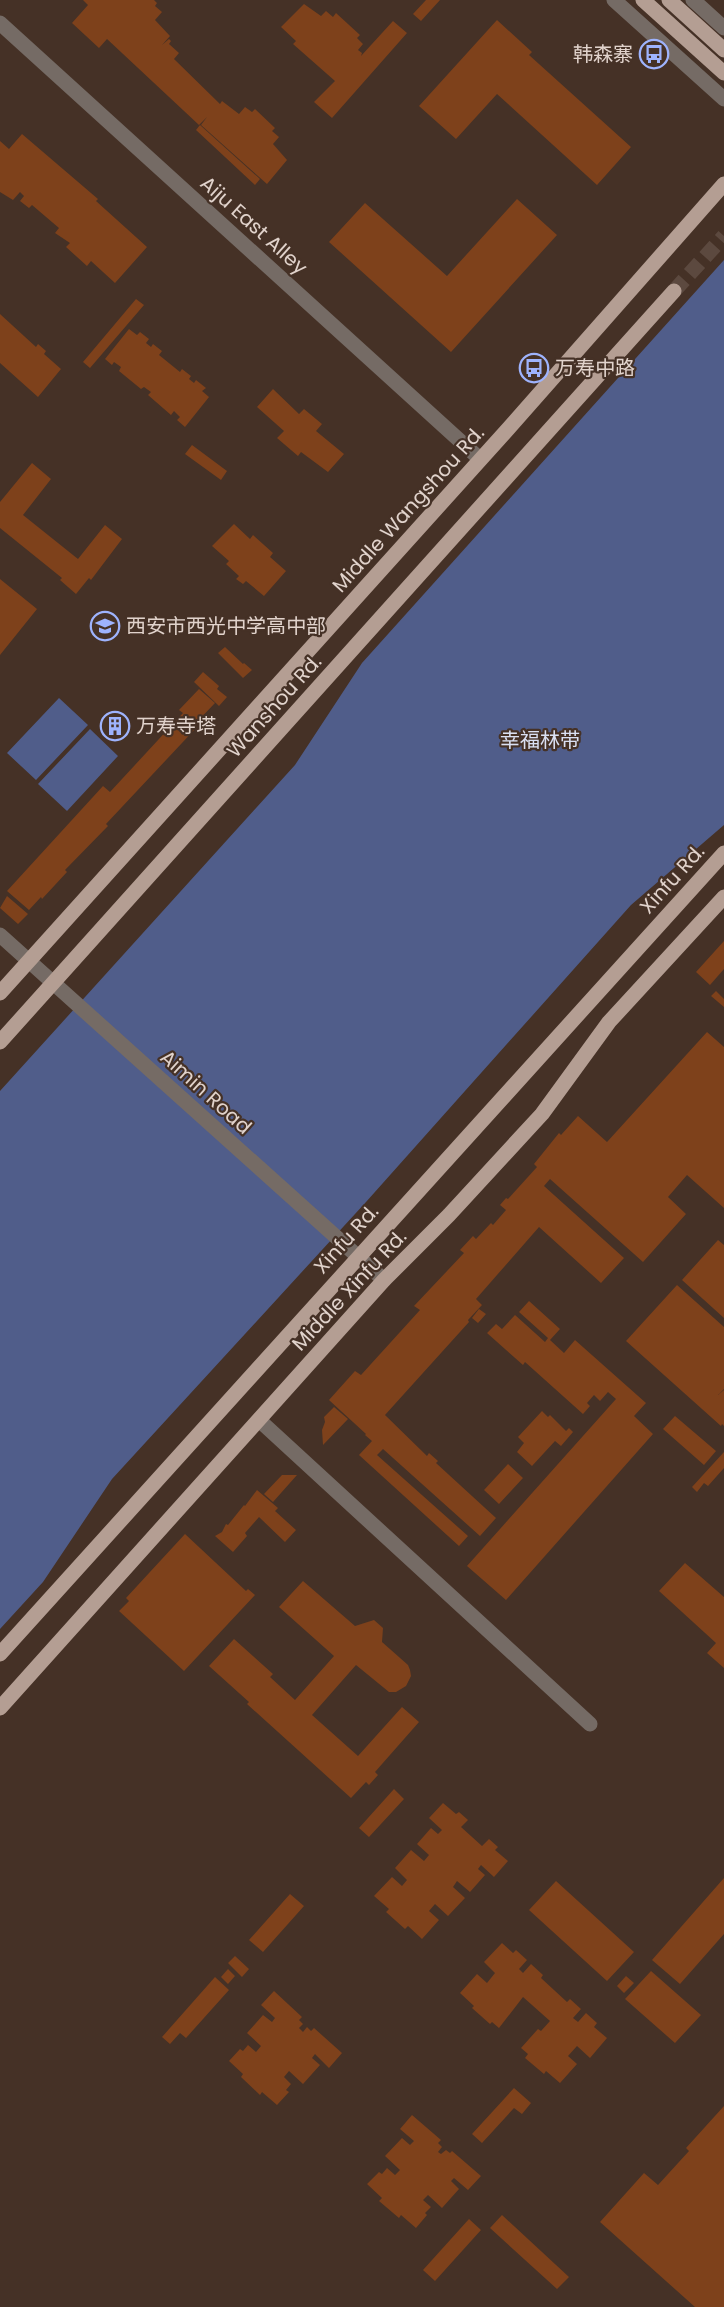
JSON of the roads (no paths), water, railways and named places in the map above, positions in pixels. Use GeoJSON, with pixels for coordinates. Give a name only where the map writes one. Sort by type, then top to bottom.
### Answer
{"type":"FeatureCollection","features":[{"type":"Feature","properties":{"kind":"main road"},"geometry":{"type":"LineString","coordinates":[[643,0],[724,73]]}},
{"type":"Feature","properties":{"kind":"main road"},"geometry":{"type":"LineString","coordinates":[[669,0],[724,50]]}},
{"type":"Feature","properties":{"kind":"main road","name":"Middle Wangshou Rd."},"geometry":{"type":"LineString","coordinates":[[0,993],[722,188]]}},
{"type":"Feature","properties":{"kind":"main road","name":"Wanshou Rd."},"geometry":{"type":"LineString","coordinates":[[0,1042],[674,291]]}},
{"type":"Feature","properties":{"kind":"main road","name":"Xinfu Rd."},"geometry":{"type":"LineString","coordinates":[[0,1654],[724,853]]}},
{"type":"Feature","properties":{"kind":"main road","name":"Middle Xinfu Rd."},"geometry":{"type":"LineString","coordinates":[[0,1708],[384,1281],[449,1215],[542,1114],[609,1022],[724,897]]}},
{"type":"Feature","properties":{"kind":"main road"},"geometry":{"type":"LineString","coordinates":[[0,1037],[14,1027]]}},
{"type":"Feature","properties":{"kind":"street"},"geometry":{"type":"LineString","coordinates":[[614,0],[724,99]]}},
{"type":"Feature","properties":{"kind":"street"},"geometry":{"type":"LineString","coordinates":[[693,0],[724,28]]}},
{"type":"Feature","properties":{"kind":"street","name":"Aiju East Alley"},"geometry":{"type":"LineString","coordinates":[[0,23],[480,459]]}},
{"type":"Feature","properties":{"kind":"street","name":"Aimin Road"},"geometry":{"type":"LineString","coordinates":[[0,935],[384,1281]]}},
{"type":"Feature","properties":{"kind":"street"},"geometry":{"type":"LineString","coordinates":[[259,1420],[590,1724]]}},
{"type":"Feature","properties":{"kind":"tunnel"},"geometry":{"type":"LineString","coordinates":[[674,291],[724,236]]}},
{"type":"Feature","properties":{"kind":"place","name":"韩森寨"},"geometry":{"type":"Point","coordinates":[654,54]}},
{"type":"Feature","properties":{"kind":"place","name":"万寿中路"},"geometry":{"type":"Point","coordinates":[534,368]}},
{"type":"Feature","properties":{"kind":"place","name":"西安市西光中学高中部"},"geometry":{"type":"Point","coordinates":[105,626]}},
{"type":"Feature","properties":{"kind":"place","name":"万寿寺塔"},"geometry":{"type":"Point","coordinates":[115,726]}},
{"type":"Feature","properties":{"kind":"park label","name":"幸福林带"},"geometry":{"type":"Point","coordinates":[540,740]}}]}
